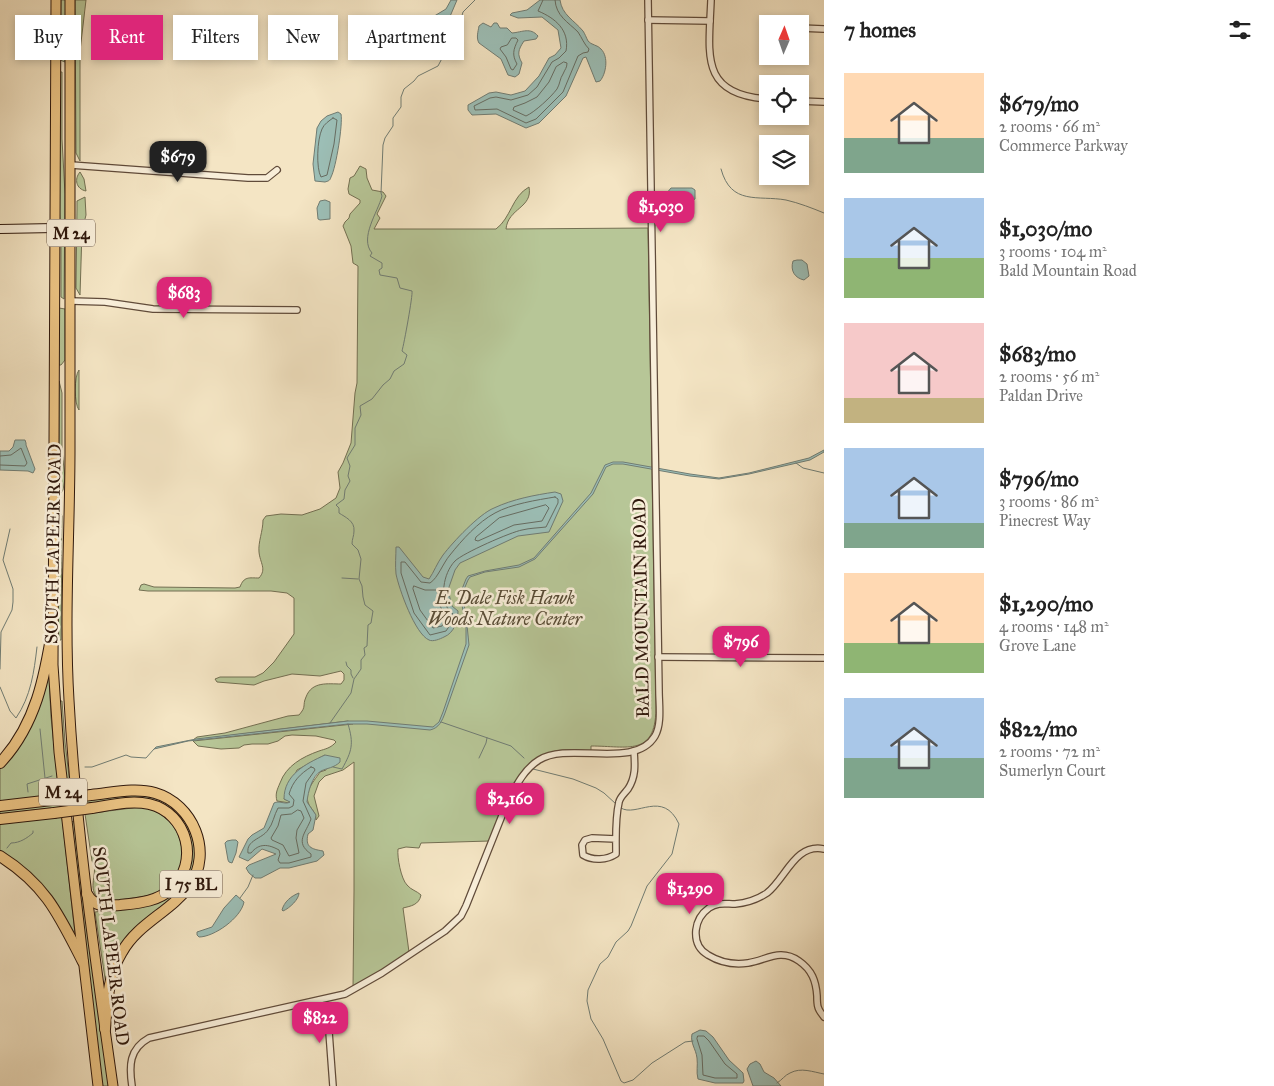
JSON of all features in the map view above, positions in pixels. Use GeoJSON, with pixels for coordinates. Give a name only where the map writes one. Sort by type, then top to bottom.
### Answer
{"type":"FeatureCollection","features":[{"type":"Feature","properties":{"kind":"highway"},"geometry":{"type":"LineString","coordinates":[[0,763],[21,735],[35,706],[45,674],[52,626]]}},
{"type":"Feature","properties":{"kind":"highway","name":"I 75 BL"},"geometry":{"type":"LineString","coordinates":[[0,806],[142,790],[170,799],[180,807],[192,822],[197,834],[200,850],[199,862],[194,876],[186,891],[138,932],[121,954],[111,983],[105,1029]]}},
{"type":"Feature","properties":{"kind":"highway"},"geometry":{"type":"LineString","coordinates":[[0,819],[134,803],[158,807],[171,816],[181,827],[186,840],[187,853],[183,872],[177,883],[166,893],[141,902],[104,906],[93,903],[87,894]]}},
{"type":"Feature","properties":{"kind":"highway"},"geometry":{"type":"LineString","coordinates":[[0,856],[24,874],[48,899],[60,916],[82,962]]}},
{"type":"Feature","properties":{"kind":"main road","name":"SOUTH LAPEER ROAD"},"geometry":{"type":"LineString","coordinates":[[56,0],[52,626],[54,691],[82,962],[98,1086]]}},
{"type":"Feature","properties":{"kind":"main road","name":"SOUTH LAPEER ROAD"},"geometry":{"type":"LineString","coordinates":[[70,0],[69,696],[75,791],[113,1086]]}},
{"type":"Feature","properties":{"kind":"main road"},"geometry":{"type":"LineString","coordinates":[[55,66],[64,65],[70,71]]}},
{"type":"Feature","properties":{"kind":"main road"},"geometry":{"type":"LineString","coordinates":[[54,298],[62,305],[71,301]]}},
{"type":"Feature","properties":{"kind":"main road"},"geometry":{"type":"LineString","coordinates":[[54,370],[67,374],[70,382]]}},
{"type":"Feature","properties":{"kind":"main road"},"geometry":{"type":"LineString","coordinates":[[53,525],[58,546],[63,550],[68,550]]}},
{"type":"Feature","properties":{"kind":"main road"},"geometry":{"type":"LineString","coordinates":[[54,691],[58,696],[69,696]]}},
{"type":"Feature","properties":{"kind":"street","name":"BALD MOUNTAIN ROAD"},"geometry":{"type":"LineString","coordinates":[[634,751],[646,745],[655,736],[659,716],[648,0]]}},
{"type":"Feature","properties":{"kind":"street"},"geometry":{"type":"LineString","coordinates":[[711,0],[710,58],[720,83],[738,95],[759,98]]}},
{"type":"Feature","properties":{"kind":"street"},"geometry":{"type":"LineString","coordinates":[[648,20],[710,21]]}},
{"type":"Feature","properties":{"kind":"street"},"geometry":{"type":"LineString","coordinates":[[809,28],[824,29]]}},
{"type":"Feature","properties":{"kind":"street"},"geometry":{"type":"LineString","coordinates":[[809,101],[824,102]]}},
{"type":"Feature","properties":{"kind":"street"},"geometry":{"type":"LineString","coordinates":[[71,165],[248,178],[267,178],[277,170]]}},
{"type":"Feature","properties":{"kind":"street"},"geometry":{"type":"LineString","coordinates":[[0,228],[55,228]]}},
{"type":"Feature","properties":{"kind":"street"},"geometry":{"type":"LineString","coordinates":[[71,301],[105,302],[159,309],[297,310]]}},
{"type":"Feature","properties":{"kind":"street"},"geometry":{"type":"LineString","coordinates":[[658,657],[824,658]]}},
{"type":"Feature","properties":{"kind":"street"},"geometry":{"type":"LineString","coordinates":[[132,1086],[130,1066],[134,1050],[145,1041],[159,1035],[345,994],[445,930],[461,916],[514,790],[522,776],[537,761],[556,753],[634,751],[635,770],[629,787],[619,800],[616,854],[609,859],[588,858],[583,855],[582,845],[585,840],[592,838],[616,839]]}},
{"type":"Feature","properties":{"kind":"street"},"geometry":{"type":"LineString","coordinates":[[824,849],[809,849],[802,853],[772,889],[760,898],[735,904],[721,903],[711,907],[702,914],[696,926],[695,938],[701,951],[715,960],[730,964],[749,963],[771,955],[785,955],[798,959],[812,973],[816,983],[818,1007],[824,1017]]}},
{"type":"Feature","properties":{"kind":"street"},"geometry":{"type":"LineString","coordinates":[[319,1000],[329,1032],[333,1086]]}},
{"type":"Feature","properties":{"kind":"green space"},"geometry":{"type":"Polygon","coordinates":[[[61,0],[66,0],[66,15],[61,15],[61,0]]]}},
{"type":"Feature","properties":{"kind":"green space"},"geometry":{"type":"Polygon","coordinates":[[[75,0],[86,0],[81,42],[81,15],[75,15],[75,0]]]}},
{"type":"Feature","properties":{"kind":"green space"},"geometry":{"type":"Polygon","coordinates":[[[75,60],[80,60],[80,161],[76,153],[75,60]]]}},
{"type":"Feature","properties":{"kind":"green space"},"geometry":{"type":"Polygon","coordinates":[[[60,72],[62,72],[62,139],[65,194],[64,299],[61,297],[59,203],[60,72]]]}},
{"type":"Feature","properties":{"kind":"green space","name":"E. Dale Fisk Hawk Woods Nature Center"},"geometry":{"type":"Polygon","coordinates":[[[360,166],[366,169],[367,178],[372,190],[383,192],[386,196],[377,214],[380,218],[374,229],[496,229],[505,219],[515,201],[529,187],[527,199],[511,217],[506,229],[648,228],[656,709],[651,735],[645,742],[637,746],[591,746],[591,751],[561,750],[539,758],[528,766],[511,788],[490,841],[421,843],[419,848],[406,847],[398,849],[400,868],[405,882],[410,888],[421,895],[417,903],[403,908],[409,952],[353,988],[354,762],[343,770],[325,776],[319,782],[314,796],[319,816],[316,820],[315,814],[308,802],[307,794],[320,772],[326,770],[325,755],[297,770],[284,799],[290,803],[277,801],[276,796],[283,777],[290,767],[307,756],[330,747],[336,742],[334,740],[316,736],[292,735],[285,736],[278,741],[268,744],[252,744],[239,748],[221,749],[198,746],[193,741],[353,724],[348,721],[193,740],[197,737],[225,733],[288,716],[299,715],[304,708],[306,697],[312,688],[321,684],[341,684],[344,680],[344,674],[341,671],[320,676],[292,674],[254,685],[217,682],[215,679],[220,677],[255,677],[263,673],[274,662],[294,634],[294,598],[287,593],[271,591],[139,590],[141,585],[144,584],[154,587],[240,587],[245,579],[259,578],[263,572],[259,548],[263,520],[266,516],[281,514],[302,515],[320,509],[336,498],[340,488],[338,472],[351,443],[357,383],[358,266],[353,263],[351,246],[343,226],[350,214],[360,203],[360,200],[349,194],[348,189],[350,178],[354,176],[360,166]]]}},
{"type":"Feature","properties":{"kind":"green space"},"geometry":{"type":"Polygon","coordinates":[[[80,172],[84,179],[86,191],[80,188],[77,183],[80,172]]]}},
{"type":"Feature","properties":{"kind":"green space"},"geometry":{"type":"Polygon","coordinates":[[[85,197],[86,215],[82,231],[80,295],[76,288],[77,201],[85,197]]]}},
{"type":"Feature","properties":{"kind":"green space"},"geometry":{"type":"Polygon","coordinates":[[[59,308],[65,309],[65,360],[61,365],[58,365],[59,308]]]}},
{"type":"Feature","properties":{"kind":"green space"},"geometry":{"type":"Polygon","coordinates":[[[79,370],[79,410],[75,390],[79,370]]]}},
{"type":"Feature","properties":{"kind":"green space"},"geometry":{"type":"Polygon","coordinates":[[[59,381],[62,393],[62,450],[65,478],[63,490],[59,496],[59,381]]]}},
{"type":"Feature","properties":{"kind":"green space"},"geometry":{"type":"Polygon","coordinates":[[[58,508],[62,516],[61,640],[59,640],[57,597],[58,508]]]}},
{"type":"Feature","properties":{"kind":"green space"},"geometry":{"type":"Polygon","coordinates":[[[47,677],[49,677],[59,795],[0,803],[0,767],[47,677]]]}},
{"type":"Feature","properties":{"kind":"green space"},"geometry":{"type":"Polygon","coordinates":[[[59,701],[62,701],[70,785],[66,786],[59,701]]]}},
{"type":"Feature","properties":{"kind":"green space"},"geometry":{"type":"Polygon","coordinates":[[[146,794],[174,806],[191,828],[197,856],[188,884],[143,924],[106,985],[95,912],[145,906],[179,886],[186,828],[134,798],[84,804],[84,800],[146,794]]]}},
{"type":"Feature","properties":{"kind":"green space"},"geometry":{"type":"Polygon","coordinates":[[[59,803],[60,807],[0,814],[0,810],[59,803]]]}},
{"type":"Feature","properties":{"kind":"green space"},"geometry":{"type":"Polygon","coordinates":[[[140,807],[155,811],[167,819],[176,830],[181,843],[182,856],[179,869],[172,881],[156,893],[109,901],[100,899],[96,895],[93,886],[95,870],[85,814],[140,807]]]}},
{"type":"Feature","properties":{"kind":"green space"},"geometry":{"type":"Polygon","coordinates":[[[62,817],[75,934],[72,935],[69,927],[0,853],[0,824],[62,817]]]}},
{"type":"Feature","properties":{"kind":"green space"},"geometry":{"type":"Polygon","coordinates":[[[74,821],[109,1086],[102,1086],[71,822],[74,821]]]}},
{"type":"Feature","properties":{"kind":"water"},"geometry":{"type":"Polygon","coordinates":[[[451,0],[457,0],[451,15],[436,15],[446,9],[451,0]]]}},
{"type":"Feature","properties":{"kind":"water"},"geometry":{"type":"Polygon","coordinates":[[[540,0],[560,0],[563,10],[583,31],[588,41],[604,52],[606,61],[602,78],[596,82],[586,57],[583,58],[566,96],[539,123],[526,128],[496,114],[472,115],[468,110],[468,105],[489,93],[496,92],[511,95],[525,91],[539,76],[549,58],[555,55],[561,48],[558,30],[542,17],[518,18],[510,15],[527,10],[540,0]]]}},
{"type":"Feature","properties":{"kind":"water"},"geometry":{"type":"Polygon","coordinates":[[[483,23],[491,27],[494,23],[497,23],[500,28],[507,28],[512,33],[529,31],[538,36],[536,39],[524,41],[522,44],[519,50],[519,57],[522,63],[519,74],[515,77],[508,75],[501,59],[479,43],[477,37],[479,26],[483,23]]]}},
{"type":"Feature","properties":{"kind":"water"},"geometry":{"type":"Polygon","coordinates":[[[338,112],[341,114],[341,127],[333,172],[328,181],[315,181],[313,164],[317,128],[327,116],[338,112]]]}},
{"type":"Feature","properties":{"kind":"water"},"geometry":{"type":"Polygon","coordinates":[[[671,188],[692,188],[695,190],[695,199],[690,202],[668,201],[666,194],[671,188]]]}},
{"type":"Feature","properties":{"kind":"water"},"geometry":{"type":"Polygon","coordinates":[[[320,201],[330,202],[330,219],[320,220],[318,219],[317,208],[320,201]]]}},
{"type":"Feature","properties":{"kind":"water"},"geometry":{"type":"Polygon","coordinates":[[[802,260],[807,264],[809,276],[804,280],[798,278],[793,271],[793,261],[802,260]]]}},
{"type":"Feature","properties":{"kind":"water"},"geometry":{"type":"Polygon","coordinates":[[[15,440],[25,440],[35,469],[33,473],[28,471],[0,470],[0,451],[9,451],[13,447],[15,440]]]}},
{"type":"Feature","properties":{"kind":"water"},"geometry":{"type":"Polygon","coordinates":[[[824,450],[824,452],[810,460],[749,474],[719,479],[690,476],[623,464],[613,464],[606,467],[593,494],[535,559],[519,567],[485,572],[470,577],[468,580],[462,594],[469,645],[444,716],[436,728],[430,730],[348,724],[188,741],[154,749],[196,739],[348,721],[433,727],[439,722],[443,712],[466,644],[466,627],[460,594],[466,579],[468,576],[485,571],[519,565],[534,558],[591,493],[605,465],[613,462],[623,462],[719,478],[749,473],[809,458],[824,450]]]}},
{"type":"Feature","properties":{"kind":"water"},"geometry":{"type":"Polygon","coordinates":[[[555,492],[561,494],[563,501],[549,532],[518,536],[460,563],[455,570],[448,590],[452,606],[458,611],[455,626],[450,633],[439,639],[431,641],[424,636],[413,620],[400,590],[396,574],[396,547],[399,547],[423,577],[429,579],[447,549],[488,511],[516,500],[555,492]]]}},
{"type":"Feature","properties":{"kind":"water"},"geometry":{"type":"Polygon","coordinates":[[[325,755],[340,758],[340,762],[318,773],[309,789],[307,802],[316,815],[313,830],[308,834],[307,842],[310,847],[323,851],[324,855],[317,861],[289,868],[280,868],[261,878],[255,878],[246,868],[276,854],[262,849],[248,861],[239,857],[248,839],[264,828],[274,803],[290,802],[284,799],[285,791],[288,783],[297,771],[325,755]]]}},
{"type":"Feature","properties":{"kind":"water"},"geometry":{"type":"Polygon","coordinates":[[[232,840],[238,842],[232,863],[228,860],[225,843],[232,840]]]}},
{"type":"Feature","properties":{"kind":"water"},"geometry":{"type":"Polygon","coordinates":[[[299,893],[294,903],[283,911],[286,902],[299,893]]]}},
{"type":"Feature","properties":{"kind":"water"},"geometry":{"type":"Polygon","coordinates":[[[236,895],[244,902],[238,914],[226,926],[212,934],[199,937],[197,932],[212,927],[224,908],[236,895]]]}},
{"type":"Feature","properties":{"kind":"water"},"geometry":{"type":"Polygon","coordinates":[[[700,1030],[706,1031],[713,1037],[729,1060],[743,1073],[743,1083],[715,1083],[698,1079],[697,1058],[692,1043],[692,1034],[700,1030]]]}},
{"type":"Feature","properties":{"kind":"water"},"geometry":{"type":"Polygon","coordinates":[[[756,1061],[764,1072],[774,1078],[781,1086],[753,1086],[747,1069],[750,1064],[756,1061]]]}},
{"type":"Feature","properties":{"kind":"waterway"},"geometry":{"type":"LineString","coordinates":[[330,723],[351,693],[354,679],[361,669],[361,660],[365,655],[364,648],[367,646],[368,625],[371,623],[373,611],[365,605],[363,597],[359,579],[361,559],[358,550],[352,544],[353,525],[339,513],[339,508],[336,505],[344,499],[345,490],[350,481],[348,476],[350,466],[347,458],[355,445],[355,428],[361,415],[360,406],[372,399],[390,379],[394,371],[404,364],[407,355],[402,351],[412,291],[400,288],[397,278],[380,275],[379,270],[382,268],[382,263],[370,256],[372,253],[368,240],[368,233],[382,196],[383,145],[393,126],[393,118],[401,107],[401,97],[404,89],[418,76],[438,66],[459,26],[463,12],[475,0]]}},
{"type":"Feature","properties":{"kind":"waterway"},"geometry":{"type":"LineString","coordinates":[[721,169],[731,189],[739,194],[756,198],[786,200],[824,213]]}},
{"type":"Feature","properties":{"kind":"waterway"},"geometry":{"type":"LineString","coordinates":[[796,463],[803,468],[824,473]]}},
{"type":"Feature","properties":{"kind":"waterway"},"geometry":{"type":"LineString","coordinates":[[0,669],[1,632],[12,610],[13,602],[13,589],[3,560],[10,529]]}},
{"type":"Feature","properties":{"kind":"waterway"},"geometry":{"type":"LineString","coordinates":[[342,578],[358,579]]}},
{"type":"Feature","properties":{"kind":"waterway"},"geometry":{"type":"LineString","coordinates":[[0,687],[10,711],[16,718],[28,692],[33,675],[37,647]]}},
{"type":"Feature","properties":{"kind":"waterway"},"geometry":{"type":"LineString","coordinates":[[346,662],[353,678]]}},
{"type":"Feature","properties":{"kind":"waterway"},"geometry":{"type":"LineString","coordinates":[[441,722],[511,746],[524,758]]}},
{"type":"Feature","properties":{"kind":"waterway"},"geometry":{"type":"LineString","coordinates":[[333,767],[342,769],[350,752],[351,737],[348,724]]}},
{"type":"Feature","properties":{"kind":"waterway"},"geometry":{"type":"LineString","coordinates":[[40,729],[45,778]]}},
{"type":"Feature","properties":{"kind":"waterway"},"geometry":{"type":"LineString","coordinates":[[479,758],[487,738]]}},
{"type":"Feature","properties":{"kind":"waterway"},"geometry":{"type":"LineString","coordinates":[[85,767],[92,767],[126,755],[146,758],[154,749]]}},
{"type":"Feature","properties":{"kind":"waterway"},"geometry":{"type":"LineString","coordinates":[[533,769],[573,779],[596,788],[616,804]]}},
{"type":"Feature","properties":{"kind":"waterway"},"geometry":{"type":"LineString","coordinates":[[28,792],[27,784],[52,776]]}},
{"type":"Feature","properties":{"kind":"waterway"},"geometry":{"type":"LineString","coordinates":[[621,808],[634,810],[658,806],[665,808],[673,814],[679,824],[672,854],[647,886],[631,926],[616,942],[608,957],[600,964],[588,990],[587,1001],[591,1019],[603,1039],[621,1081],[624,1083],[633,1080],[652,1063],[685,1042],[693,1041]]}},
{"type":"Feature","properties":{"kind":"waterway"},"geometry":{"type":"LineString","coordinates":[[7,848],[11,843],[26,838],[33,831]]}},
{"type":"Feature","properties":{"kind":"waterway"},"geometry":{"type":"LineString","coordinates":[[240,898],[248,887],[253,875]]}},
{"type":"Feature","properties":{"kind":"waterway"},"geometry":{"type":"LineString","coordinates":[[777,1083],[788,1074],[798,1070],[824,1074]]}}]}
